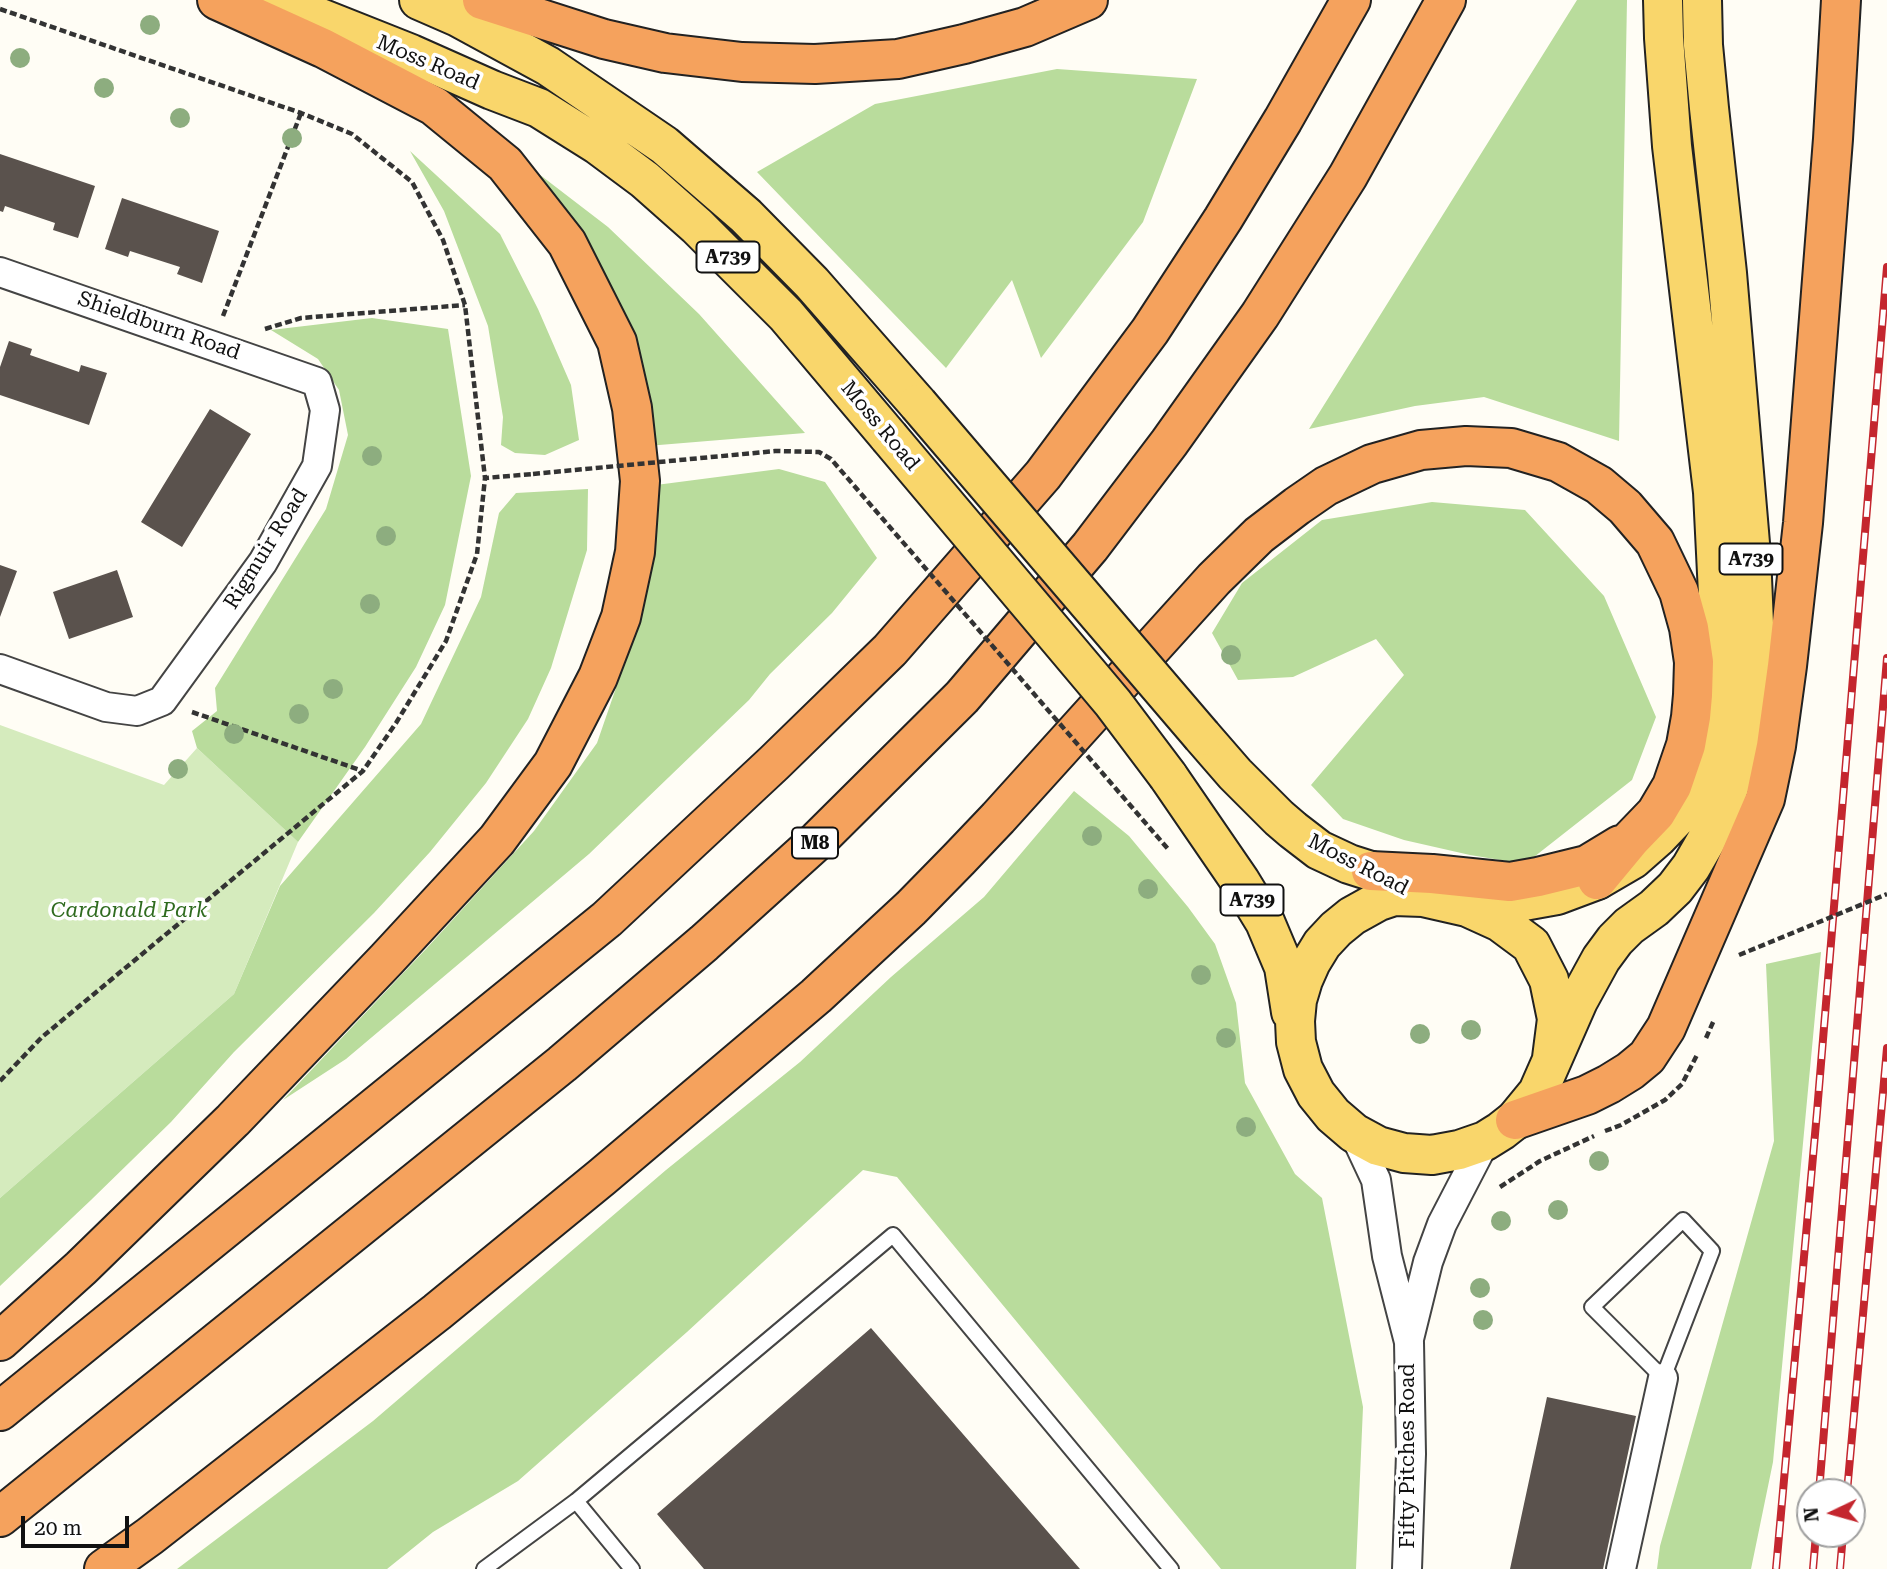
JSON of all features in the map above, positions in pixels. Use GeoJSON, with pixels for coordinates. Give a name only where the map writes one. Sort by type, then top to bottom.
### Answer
{"type":"FeatureCollection","features":[{"type":"Feature","properties":{"kind":"highway"},"geometry":{"type":"LineString","coordinates":[[0,1341],[81,1268],[233,1120],[497,840],[553,764],[598,677],[621,617],[635,552],[640,481],[632,408],[617,342],[567,243],[505,164],[434,106],[323,48],[217,0]]}},
{"type":"Feature","properties":{"kind":"highway"},"geometry":{"type":"LineString","coordinates":[[482,0],[604,38],[665,53],[742,62],[815,64],[898,59],[964,44],[1025,27],[1088,0]]}},
{"type":"Feature","properties":{"kind":"highway"},"geometry":{"type":"LineString","coordinates":[[0,1411],[607,919],[890,650],[1043,475],[1150,331],[1223,219],[1351,0]]}},
{"type":"Feature","properties":{"kind":"highway","name":"M8"},"geometry":{"type":"LineString","coordinates":[[0,1517],[562,1064],[674,969],[818,841],[962,697],[1090,547],[1169,443],[1260,315],[1348,176],[1446,0]]}},
{"type":"Feature","properties":{"kind":"highway"},"geometry":{"type":"LineString","coordinates":[[1500,1130],[1587,1095],[1630,1071],[1647,1057],[1666,1028],[1765,799],[1786,680],[1803,523],[1841,0]]}},
{"type":"Feature","properties":{"kind":"highway"},"geometry":{"type":"LineString","coordinates":[[104,1569],[437,1312],[816,996],[911,908],[998,818],[1214,579],[1259,535],[1326,486],[1372,464],[1421,450],[1466,446],[1511,448],[1558,462],[1599,485],[1625,507],[1655,542],[1679,592],[1689,628],[1693,695],[1686,745],[1672,786],[1656,813],[1597,880]]}},
{"type":"Feature","properties":{"kind":"highway"},"geometry":{"type":"LineString","coordinates":[[1371,871],[1510,882],[1587,864],[1631,839]]}},
{"type":"Feature","properties":{"kind":"main road","name":"Moss Road"},"geometry":{"type":"LineString","coordinates":[[275,0],[539,108],[598,145],[645,180],[697,226],[786,315],[1113,703],[1168,776],[1265,922],[1284,967],[1296,1042]]}},
{"type":"Feature","properties":{"kind":"main road","name":"Moss Road"},"geometry":{"type":"LineString","coordinates":[[419,0],[470,23],[548,66],[664,145],[746,216],[812,283],[1235,774],[1293,831],[1319,849],[1423,897]]}},
{"type":"Feature","properties":{"kind":"main road","name":"A739"},"geometry":{"type":"LineString","coordinates":[[1466,907],[1557,895],[1597,880],[1633,859],[1678,816],[1701,766],[1714,717],[1721,677],[1713,492],[1672,146],[1664,0]]}},
{"type":"Feature","properties":{"kind":"main road","name":"A739"},"geometry":{"type":"LineString","coordinates":[[1552,1059],[1578,1001],[1601,959],[1629,926],[1675,888],[1706,841],[1721,811],[1735,770],[1746,729],[1754,680],[1751,555],[1727,273],[1703,45],[1702,0]]}},
{"type":"Feature","properties":{"kind":"main road"},"geometry":{"type":"LineString","coordinates":[[1394,896],[1423,897],[1466,907],[1500,922],[1531,945],[1549,981],[1557,1019],[1552,1059],[1538,1092],[1500,1130],[1459,1150],[1432,1155],[1404,1153],[1378,1146],[1354,1133],[1333,1115],[1315,1094],[1303,1069],[1296,1042],[1295,1021],[1303,980],[1311,961],[1336,929],[1352,916],[1379,901],[1394,896]]}},
{"type":"Feature","properties":{"kind":"street","name":"Shieldburn Road"},"geometry":{"type":"LineString","coordinates":[[0,272],[317,382]]}},
{"type":"Feature","properties":{"kind":"street","name":"Rigmuir Road"},"geometry":{"type":"LineString","coordinates":[[162,701],[263,562],[317,466],[325,410],[317,382]]}},
{"type":"Feature","properties":{"kind":"street"},"geometry":{"type":"LineString","coordinates":[[0,669],[106,707],[137,710],[162,701]]}},
{"type":"Feature","properties":{"kind":"street","name":"Fifty Pitches Road"},"geometry":{"type":"LineString","coordinates":[[1409,1342],[1428,1262],[1442,1224],[1500,1130]]}},
{"type":"Feature","properties":{"kind":"street","name":"Fifty Pitches Road"},"geometry":{"type":"LineString","coordinates":[[1354,1133],[1376,1180],[1387,1256],[1409,1342],[1411,1454],[1407,1569]]}},
{"type":"Feature","properties":{"kind":"street"},"geometry":{"type":"LineString","coordinates":[[1621,1569],[1663,1378]]}},
{"type":"Feature","properties":{"kind":"lane"},"geometry":{"type":"LineString","coordinates":[[1683,1220],[1712,1251],[1663,1378],[1592,1307],[1683,1220]]}},
{"type":"Feature","properties":{"kind":"lane"},"geometry":{"type":"LineString","coordinates":[[484,1569],[576,1501],[893,1235],[1171,1569]]}},
{"type":"Feature","properties":{"kind":"lane"},"geometry":{"type":"LineString","coordinates":[[576,1501],[632,1569]]}},
{"type":"Feature","properties":{"kind":"path"},"geometry":{"type":"LineString","coordinates":[[0,9],[301,113],[352,134],[412,182],[443,240],[465,305],[485,478],[477,554],[446,641],[363,771],[42,1037],[0,1081]]}},
{"type":"Feature","properties":{"kind":"path"},"geometry":{"type":"LineString","coordinates":[[212,344],[301,113]]}},
{"type":"Feature","properties":{"kind":"path"},"geometry":{"type":"LineString","coordinates":[[212,344],[301,318],[465,305]]}},
{"type":"Feature","properties":{"kind":"path"},"geometry":{"type":"LineString","coordinates":[[485,478],[775,451],[819,452],[831,459],[1168,849]]}},
{"type":"Feature","properties":{"kind":"path"},"geometry":{"type":"LineString","coordinates":[[162,701],[363,771]]}},
{"type":"Feature","properties":{"kind":"path"},"geometry":{"type":"LineString","coordinates":[[1739,955],[1887,894]]}},
{"type":"Feature","properties":{"kind":"green space"},"geometry":{"type":"Polygon","coordinates":[[[1577,0],[1627,0],[1619,441],[1484,397],[1415,406],[1309,429],[1577,0]]]}},
{"type":"Feature","properties":{"kind":"green space"},"geometry":{"type":"Polygon","coordinates":[[[1057,69],[1197,79],[1143,222],[1041,358],[1012,280],[946,368],[757,172],[875,104],[1057,69]]]}},
{"type":"Feature","properties":{"kind":"green space"},"geometry":{"type":"Polygon","coordinates":[[[410,151],[500,234],[538,309],[571,385],[579,440],[545,455],[515,453],[501,445],[503,417],[488,326],[444,211],[410,151]]]}},
{"type":"Feature","properties":{"kind":"green space"},"geometry":{"type":"Polygon","coordinates":[[[535,171],[608,227],[699,314],[805,433],[647,446],[535,171]]]}},
{"type":"Feature","properties":{"kind":"green space"},"geometry":{"type":"Polygon","coordinates":[[[372,318],[448,329],[471,476],[445,605],[416,667],[365,747],[298,842],[197,748],[192,731],[217,711],[215,688],[326,509],[348,435],[339,390],[318,359],[271,330],[372,318]]]}},
{"type":"Feature","properties":{"kind":"green space"},"geometry":{"type":"Polygon","coordinates":[[[779,469],[825,482],[877,558],[832,613],[770,674],[749,700],[589,854],[346,1059],[283,1100],[534,831],[597,743],[636,630],[656,485],[779,469]]]}},
{"type":"Feature","properties":{"kind":"green space"},"geometry":{"type":"Polygon","coordinates":[[[588,489],[587,550],[551,668],[528,719],[486,783],[430,852],[374,913],[234,1052],[171,1122],[0,1286],[0,1198],[234,994],[280,886],[421,724],[481,597],[499,513],[516,493],[588,489]]]}},
{"type":"Feature","properties":{"kind":"green space"},"geometry":{"type":"Polygon","coordinates":[[[1432,502],[1525,510],[1604,596],[1656,717],[1632,780],[1525,864],[1404,840],[1343,819],[1311,785],[1404,675],[1376,639],[1293,677],[1238,680],[1212,633],[1242,583],[1322,520],[1432,502]]]}},
{"type":"Feature","properties":{"kind":"green space","name":"Cardonald Park"},"geometry":{"type":"Polygon","coordinates":[[[0,725],[164,785],[197,748],[298,842],[234,994],[0,1198],[0,725]]]}},
{"type":"Feature","properties":{"kind":"green space"},"geometry":{"type":"Polygon","coordinates":[[[1074,791],[1129,836],[1215,944],[1236,1003],[1245,1083],[1295,1174],[1322,1198],[1363,1407],[1356,1569],[1221,1569],[897,1177],[863,1170],[687,1332],[518,1481],[433,1532],[387,1569],[177,1569],[373,1421],[666,1170],[800,1062],[891,977],[984,897],[1074,791]]]}},
{"type":"Feature","properties":{"kind":"green space"},"geometry":{"type":"Polygon","coordinates":[[[1821,952],[1773,1462],[1751,1569],[1657,1569],[1660,1546],[1774,1141],[1766,964],[1821,952]]]}},
{"type":"Feature","properties":{"kind":"building"},"geometry":{"type":"Polygon","coordinates":[[[0,154],[95,186],[78,238],[53,230],[55,223],[5,206],[3,212],[0,211],[0,154]]]}},
{"type":"Feature","properties":{"kind":"building"},"geometry":{"type":"Polygon","coordinates":[[[122,198],[219,231],[202,283],[177,274],[180,267],[130,251],[128,257],[105,249],[122,198]]]}},
{"type":"Feature","properties":{"kind":"building"},"geometry":{"type":"Polygon","coordinates":[[[9,341],[32,349],[30,355],[79,372],[81,365],[107,373],[89,425],[0,395],[0,367],[9,341]]]}},
{"type":"Feature","properties":{"kind":"building"},"geometry":{"type":"Polygon","coordinates":[[[210,409],[251,434],[182,547],[141,522],[210,409]]]}},
{"type":"Feature","properties":{"kind":"building"},"geometry":{"type":"Polygon","coordinates":[[[0,565],[17,571],[0,617],[0,565]]]}},
{"type":"Feature","properties":{"kind":"building"},"geometry":{"type":"Polygon","coordinates":[[[117,570],[133,617],[69,639],[53,592],[117,570]]]}},
{"type":"Feature","properties":{"kind":"building"},"geometry":{"type":"Polygon","coordinates":[[[871,1328],[1080,1569],[704,1569],[657,1514],[871,1328]]]}},
{"type":"Feature","properties":{"kind":"building"},"geometry":{"type":"Polygon","coordinates":[[[1547,1397],[1636,1416],[1603,1569],[1510,1569],[1547,1397]]]}},
{"type":"Feature","properties":{"kind":"railway"},"geometry":{"type":"LineString","coordinates":[[1776,1569],[1887,267]]}},
{"type":"Feature","properties":{"kind":"railway"},"geometry":{"type":"LineString","coordinates":[[1820,1478],[1887,658]]}},
{"type":"Feature","properties":{"kind":"railway"},"geometry":{"type":"LineString","coordinates":[[1848,1478],[1887,1048]]}},
{"type":"Feature","properties":{"kind":"railway"},"geometry":{"type":"LineString","coordinates":[[1813,1569],[1815,1548]]}},
{"type":"Feature","properties":{"kind":"railway"},"geometry":{"type":"LineString","coordinates":[[1840,1569],[1842,1548]]}}]}
